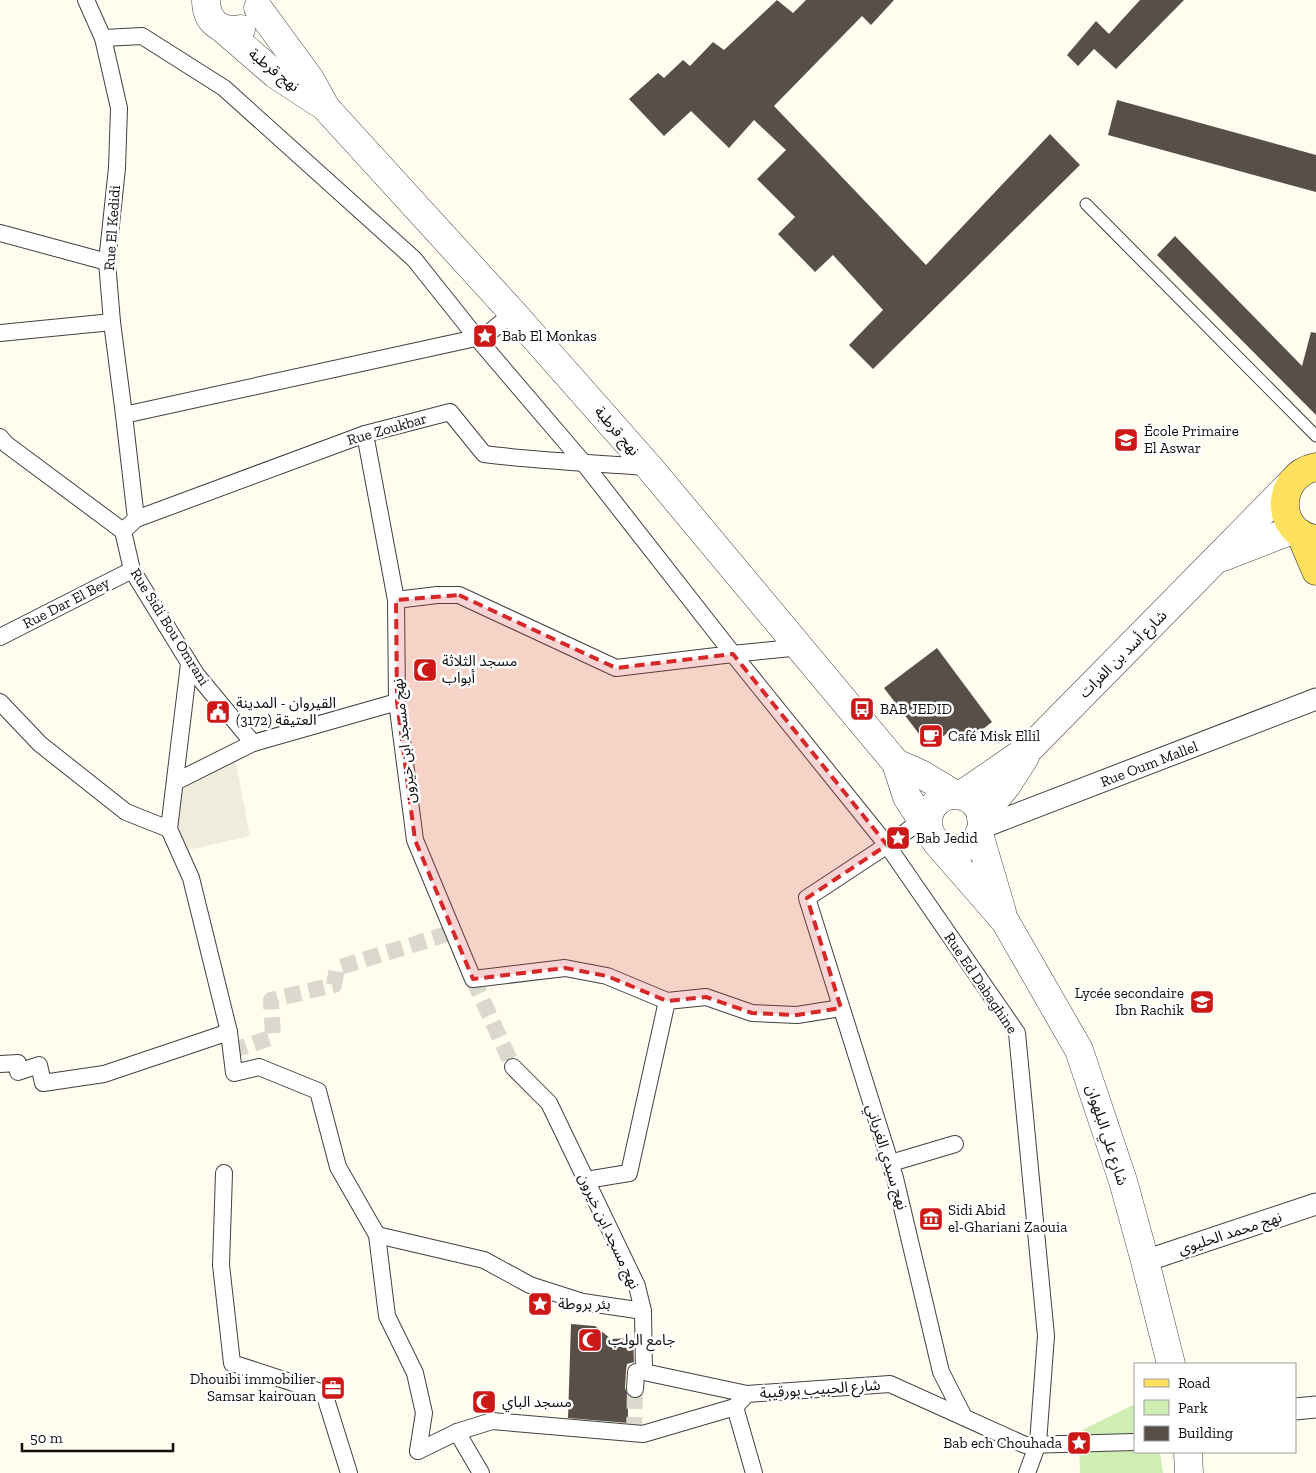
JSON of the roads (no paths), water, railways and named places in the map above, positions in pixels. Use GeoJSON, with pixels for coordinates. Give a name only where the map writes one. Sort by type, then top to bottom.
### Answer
{"type":"FeatureCollection","features":[{"type":"Feature","properties":{"kind":"main road"},"geometry":{"type":"LineString","coordinates":[[1308,470],[1284,503],[1289,522],[1304,534],[1316,570]]}},
{"type":"Feature","properties":{"kind":"street","name":"Rue El Kedidi"},"geometry":{"type":"LineString","coordinates":[[86,0],[103,38],[119,108],[117,168],[107,262],[112,322],[136,519]]}},
{"type":"Feature","properties":{"kind":"street","name":"نهج قرطبة"},"geometry":{"type":"LineString","coordinates":[[202,3],[215,24],[276,74],[326,108],[514,314],[649,467],[896,763]]}},
{"type":"Feature","properties":{"kind":"street","name":"نهج قرطبة"},"geometry":{"type":"LineString","coordinates":[[258,4],[310,79],[326,108]]}},
{"type":"Feature","properties":{"kind":"street"},"geometry":{"type":"LineString","coordinates":[[223,29],[241,29],[249,24],[255,17],[258,4]]}},
{"type":"Feature","properties":{"kind":"street","name":"Rue Ed Dabaghine"},"geometry":{"type":"LineString","coordinates":[[103,38],[142,36],[224,88],[414,258],[477,338],[582,462],[732,654],[887,845],[1017,1033],[1046,1336],[1038,1443],[1027,1473]]}},
{"type":"Feature","properties":{"kind":"street"},"geometry":{"type":"LineString","coordinates":[[0,233],[107,262]]}},
{"type":"Feature","properties":{"kind":"street"},"geometry":{"type":"LineString","coordinates":[[124,415],[485,336],[514,314]]}},
{"type":"Feature","properties":{"kind":"street"},"geometry":{"type":"LineString","coordinates":[[0,332],[112,322]]}},
{"type":"Feature","properties":{"kind":"street","name":"Rue Zoukbar"},"geometry":{"type":"LineString","coordinates":[[123,531],[136,519],[365,434],[450,412],[484,454],[532,460],[649,467]]}},
{"type":"Feature","properties":{"kind":"street","name":"نهج مسجد ابن خيرون"},"geometry":{"type":"LineString","coordinates":[[365,434],[396,600],[397,702],[415,840],[473,979],[565,968],[607,976],[667,1001]]}},
{"type":"Feature","properties":{"kind":"street"},"geometry":{"type":"LineString","coordinates":[[0,436],[6,444],[123,531]]}},
{"type":"Feature","properties":{"kind":"street","name":"شارع أسد بن الفرات"},"geometry":{"type":"LineString","coordinates":[[1031,747],[1308,470]]}},
{"type":"Feature","properties":{"kind":"street","name":"Rue Sidi Bou Omrani"},"geometry":{"type":"LineString","coordinates":[[123,531],[132,570],[196,674],[253,743]]}},
{"type":"Feature","properties":{"kind":"street"},"geometry":{"type":"LineString","coordinates":[[1215,561],[1304,534]]}},
{"type":"Feature","properties":{"kind":"street","name":"Rue Dar El Bey"},"geometry":{"type":"LineString","coordinates":[[0,637],[132,570]]}},
{"type":"Feature","properties":{"kind":"street"},"geometry":{"type":"LineString","coordinates":[[396,600],[437,595],[459,595],[616,668],[800,648]]}},
{"type":"Feature","properties":{"kind":"street"},"geometry":{"type":"LineString","coordinates":[[190,664],[169,829],[191,878],[229,1032],[234,1073],[259,1067],[318,1091],[338,1167],[378,1235],[387,1316],[415,1373],[424,1413],[418,1451],[457,1432],[492,1421],[643,1434],[736,1407],[754,1473]]}},
{"type":"Feature","properties":{"kind":"street","name":"Rue Oum Mallel"},"geometry":{"type":"LineString","coordinates":[[980,826],[1316,699]]}},
{"type":"Feature","properties":{"kind":"street"},"geometry":{"type":"LineString","coordinates":[[0,702],[40,744],[126,812],[169,829]]}},
{"type":"Feature","properties":{"kind":"street"},"geometry":{"type":"LineString","coordinates":[[174,782],[253,743],[397,702]]}},
{"type":"Feature","properties":{"kind":"street"},"geometry":{"type":"LineString","coordinates":[[1031,747],[980,826],[973,842],[965,847],[946,848],[929,832],[929,812],[935,803],[944,797],[957,795],[1031,747]]}},
{"type":"Feature","properties":{"kind":"street"},"geometry":{"type":"LineString","coordinates":[[896,763],[970,800],[978,807],[980,826],[1005,921]]}},
{"type":"Feature","properties":{"kind":"street"},"geometry":{"type":"LineString","coordinates":[[896,763],[907,797],[929,832],[1005,921]]}},
{"type":"Feature","properties":{"kind":"street"},"geometry":{"type":"LineString","coordinates":[[887,845],[929,832]]}},
{"type":"Feature","properties":{"kind":"street","name":"نهج سيدي الغرياني"},"geometry":{"type":"LineString","coordinates":[[887,845],[807,898],[891,1163],[941,1372],[964,1417]]}},
{"type":"Feature","properties":{"kind":"street","name":"شارع علي البلهوان"},"geometry":{"type":"LineString","coordinates":[[1005,921],[1079,1050],[1123,1181],[1170,1363]]}},
{"type":"Feature","properties":{"kind":"street"},"geometry":{"type":"LineString","coordinates":[[586,1180],[628,1173],[667,1001],[706,997],[752,1014],[797,1015],[841,1008]]}},
{"type":"Feature","properties":{"kind":"street"},"geometry":{"type":"LineString","coordinates":[[0,1064],[18,1063],[18,1072],[39,1065],[43,1083],[104,1074],[229,1032]]}},
{"type":"Feature","properties":{"kind":"street","name":"نهج مسجد ابن خيرون"},"geometry":{"type":"LineString","coordinates":[[513,1067],[549,1103],[637,1286],[643,1311],[644,1372]]}},
{"type":"Feature","properties":{"kind":"street"},"geometry":{"type":"LineString","coordinates":[[891,1163],[955,1144]]}},
{"type":"Feature","properties":{"kind":"street"},"geometry":{"type":"LineString","coordinates":[[224,1173],[221,1265],[232,1363],[324,1393],[349,1473]]}},
{"type":"Feature","properties":{"kind":"street","name":"نهج محمد الحليوي"},"geometry":{"type":"LineString","coordinates":[[1145,1261],[1316,1204]]}},
{"type":"Feature","properties":{"kind":"street"},"geometry":{"type":"LineString","coordinates":[[378,1235],[484,1260],[530,1285],[584,1302],[643,1311]]}},
{"type":"Feature","properties":{"kind":"street"},"geometry":{"type":"LineString","coordinates":[[635,1389],[636,1372],[644,1372],[747,1394]]}},
{"type":"Feature","properties":{"kind":"street","name":"شارع الحبيب بورقيبة"},"geometry":{"type":"LineString","coordinates":[[736,1407],[747,1394],[890,1384],[1025,1445],[1038,1443],[1134,1442]]}},
{"type":"Feature","properties":{"kind":"street"},"geometry":{"type":"LineString","coordinates":[[1296,1409],[1316,1407]]}},
{"type":"Feature","properties":{"kind":"street"},"geometry":{"type":"LineString","coordinates":[[457,1432],[481,1473]]}},
{"type":"Feature","properties":{"kind":"street"},"geometry":{"type":"LineString","coordinates":[[1188,1453],[1189,1473]]}},
{"type":"Feature","properties":{"kind":"lane"},"geometry":{"type":"LineString","coordinates":[[1086,204],[1316,436]]}},
{"type":"Feature","properties":{"kind":"tunnel"},"geometry":{"type":"LineString","coordinates":[[231,1051],[273,1037],[271,1000],[334,985],[337,968],[454,932]]}},
{"type":"Feature","properties":{"kind":"tunnel"},"geometry":{"type":"LineString","coordinates":[[473,979],[513,1067]]}},
{"type":"Feature","properties":{"kind":"tunnel"},"geometry":{"type":"LineString","coordinates":[[634,1433],[635,1389]]}},
{"type":"Feature","properties":{"kind":"place","name":"Bab El Monkas"},"geometry":{"type":"Point","coordinates":[485,336]}},
{"type":"Feature","properties":{"kind":"place","name":"École Primaire El Aswar"},"geometry":{"type":"Point","coordinates":[1126,440]}},
{"type":"Feature","properties":{"kind":"place","name":"مسجد الثلاثة أبواب"},"geometry":{"type":"Point","coordinates":[425,670]}},
{"type":"Feature","properties":{"kind":"place","name":"BAB JEDID"},"geometry":{"type":"Point","coordinates":[862,709]}},
{"type":"Feature","properties":{"kind":"place","name":"القيروان - المدينة العتيقة (3172)"},"geometry":{"type":"Point","coordinates":[218,712]}},
{"type":"Feature","properties":{"kind":"place","name":"Café Misk Ellil"},"geometry":{"type":"Point","coordinates":[931,736]}},
{"type":"Feature","properties":{"kind":"place","name":"Bab Jedid"},"geometry":{"type":"Point","coordinates":[898,838]}},
{"type":"Feature","properties":{"kind":"place","name":"Lycée secondaire Ibn Rachik"},"geometry":{"type":"Point","coordinates":[1202,1002]}},
{"type":"Feature","properties":{"kind":"place","name":"Sidi Abid el-Ghariani Zaouia"},"geometry":{"type":"Point","coordinates":[931,1219]}},
{"type":"Feature","properties":{"kind":"place","name":"بئر بروطة"},"geometry":{"type":"Point","coordinates":[540,1304]}},
{"type":"Feature","properties":{"kind":"place","name":"جامع الولب"},"geometry":{"type":"Point","coordinates":[590,1340]}},
{"type":"Feature","properties":{"kind":"place","name":"Dhouibi immobilier Samsar kairouan"},"geometry":{"type":"Point","coordinates":[333,1388]}},
{"type":"Feature","properties":{"kind":"place","name":"مسجد الباي"},"geometry":{"type":"Point","coordinates":[484,1402]}},
{"type":"Feature","properties":{"kind":"place","name":"Bab ech Chouhada"},"geometry":{"type":"Point","coordinates":[1079,1443]}}]}
